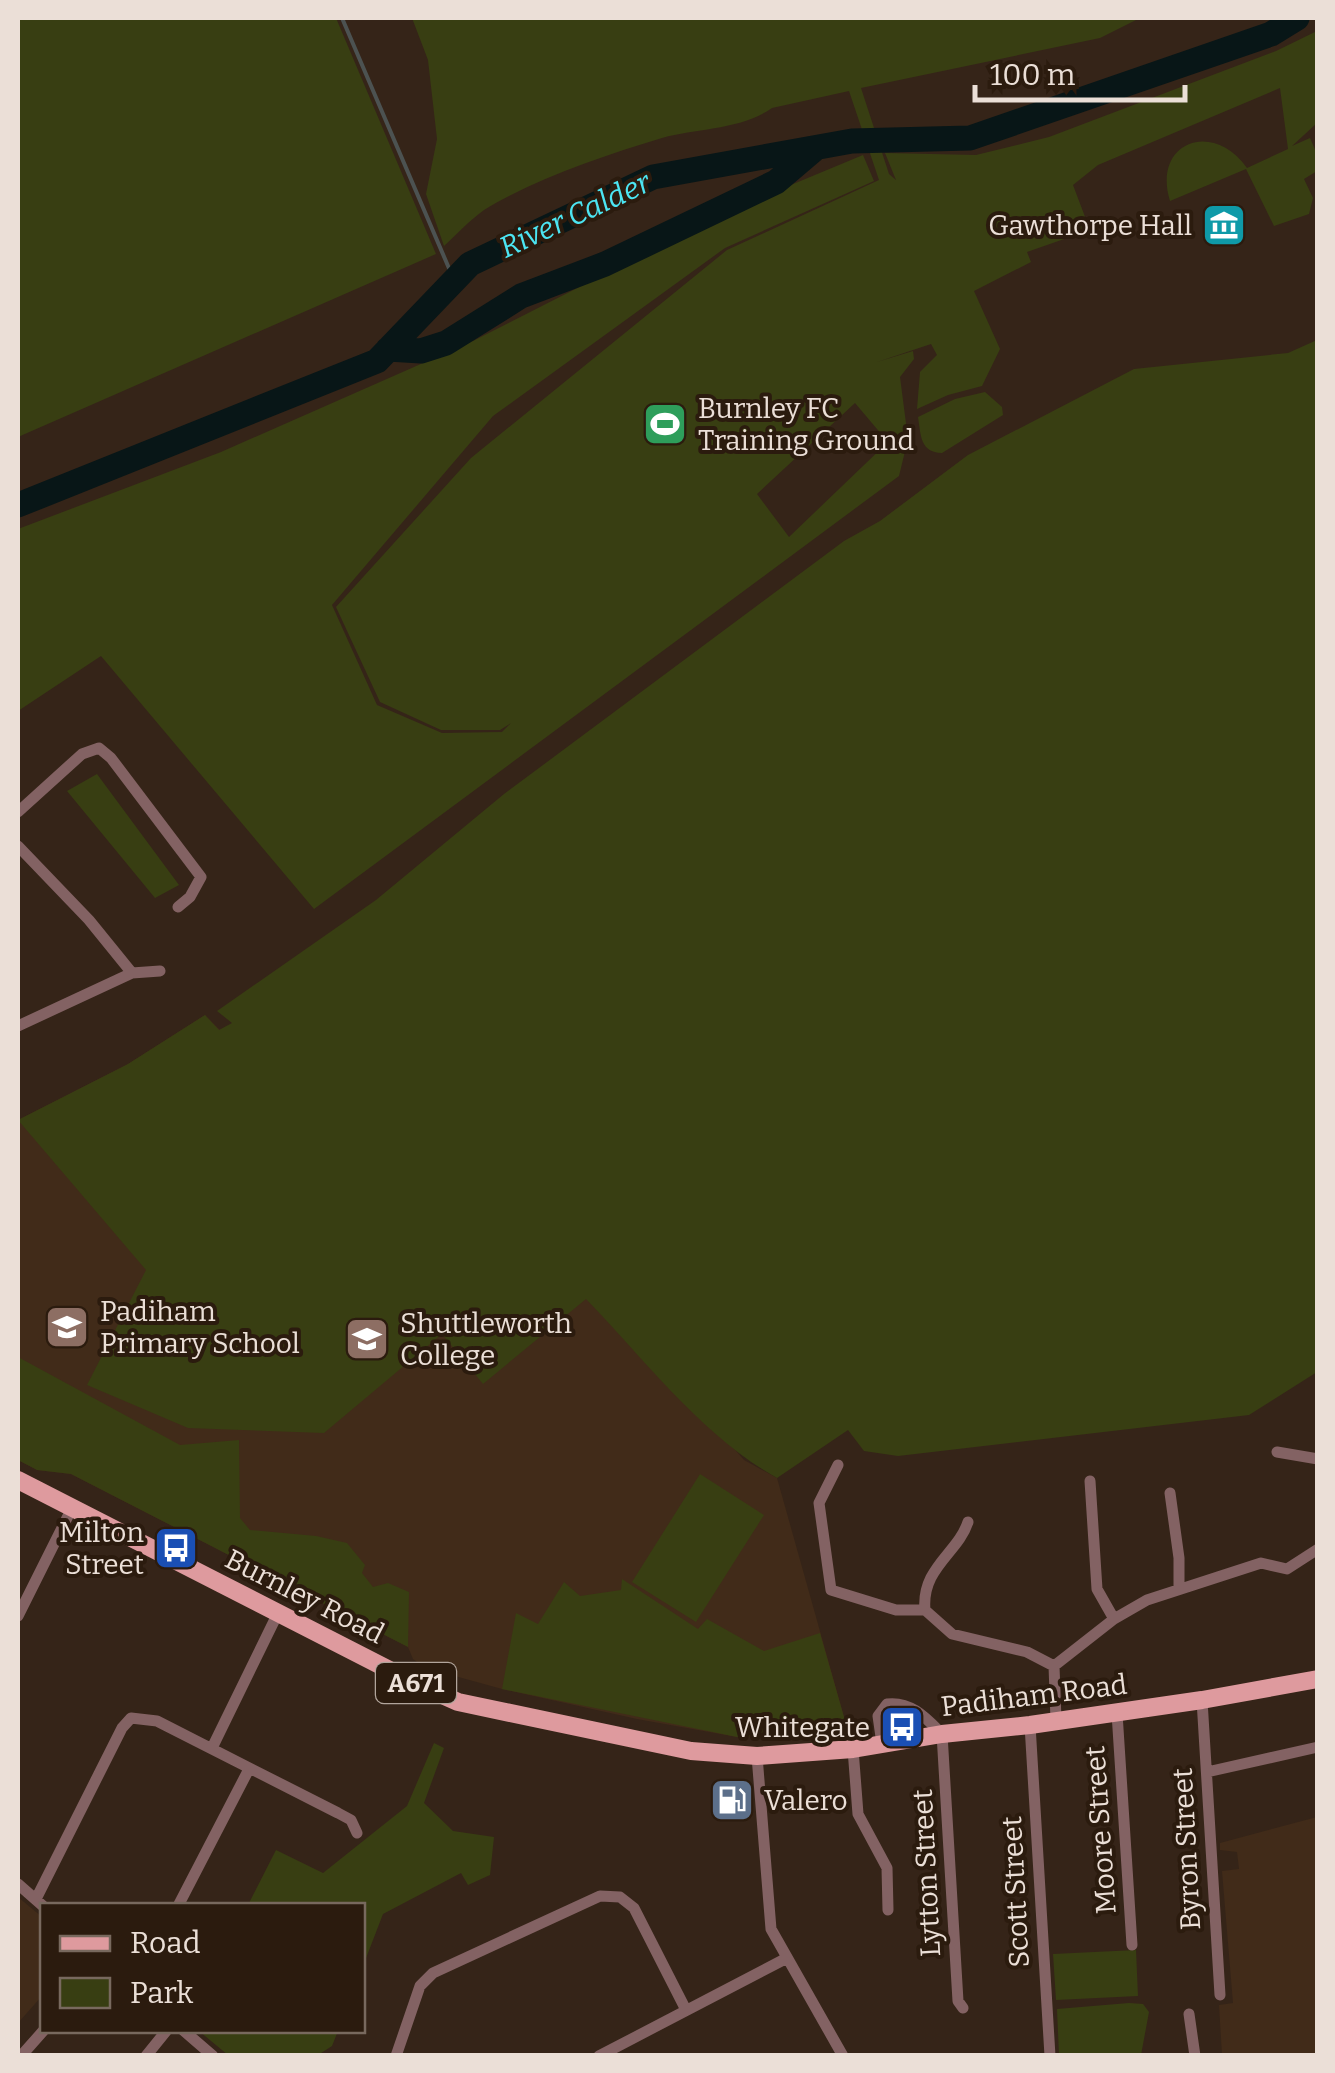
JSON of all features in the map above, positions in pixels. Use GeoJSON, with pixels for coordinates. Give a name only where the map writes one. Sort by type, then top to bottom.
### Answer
{"type":"FeatureCollection","features":[{"type":"Feature","properties":{"kind":"main road","name":"Burnley Road"},"geometry":{"type":"LineString","coordinates":[[18,1480],[458,1702],[691,1750],[757,1756]]}},
{"type":"Feature","properties":{"kind":"main road","name":"Padiham Road"},"geometry":{"type":"LineString","coordinates":[[757,1756],[853,1749],[1030,1725],[1318,1679]]}},
{"type":"Feature","properties":{"kind":"street"},"geometry":{"type":"LineString","coordinates":[[18,812],[82,754],[99,748],[201,877],[190,897],[178,907]]}},
{"type":"Feature","properties":{"kind":"street"},"geometry":{"type":"LineString","coordinates":[[18,846],[89,920],[132,973]]}},
{"type":"Feature","properties":{"kind":"street"},"geometry":{"type":"LineString","coordinates":[[18,1026],[132,973],[160,970]]}},
{"type":"Feature","properties":{"kind":"street"},"geometry":{"type":"LineString","coordinates":[[1277,1452],[1318,1459]]}},
{"type":"Feature","properties":{"kind":"street"},"geometry":{"type":"LineString","coordinates":[[838,1465],[819,1503],[831,1590],[896,1610],[924,1610],[952,1634],[1027,1652],[1054,1666]]}},
{"type":"Feature","properties":{"kind":"street"},"geometry":{"type":"LineString","coordinates":[[1090,1481],[1097,1588],[1114,1620]]}},
{"type":"Feature","properties":{"kind":"street"},"geometry":{"type":"LineString","coordinates":[[1170,1492],[1179,1587]]}},
{"type":"Feature","properties":{"kind":"street"},"geometry":{"type":"LineString","coordinates":[[18,1616],[73,1506]]}},
{"type":"Feature","properties":{"kind":"street"},"geometry":{"type":"LineString","coordinates":[[924,1610],[924,1597],[942,1558],[964,1534],[968,1522]]}},
{"type":"Feature","properties":{"kind":"street"},"geometry":{"type":"LineString","coordinates":[[1054,1666],[1147,1600],[1261,1563],[1287,1569],[1318,1549]]}},
{"type":"Feature","properties":{"kind":"street"},"geometry":{"type":"LineString","coordinates":[[212,1748],[278,1613]]}},
{"type":"Feature","properties":{"kind":"street"},"geometry":{"type":"LineString","coordinates":[[1054,1666],[1056,1720]]}},
{"type":"Feature","properties":{"kind":"street","name":"Byron Street"},"geometry":{"type":"LineString","coordinates":[[1202,1700],[1220,1995]]}},
{"type":"Feature","properties":{"kind":"street"},"geometry":{"type":"LineString","coordinates":[[882,1744],[878,1716],[888,1704],[901,1702],[921,1713],[942,1734]]}},
{"type":"Feature","properties":{"kind":"street","name":"Moore Street"},"geometry":{"type":"LineString","coordinates":[[1117,1712],[1132,1945]]}},
{"type":"Feature","properties":{"kind":"street"},"geometry":{"type":"LineString","coordinates":[[18,1884],[40,1902],[130,1718],[157,1722],[212,1748],[351,1820],[357,1833]]}},
{"type":"Feature","properties":{"kind":"street","name":"Scott Street"},"geometry":{"type":"LineString","coordinates":[[1030,1725],[1050,2056]]}},
{"type":"Feature","properties":{"kind":"street","name":"Lytton Street"},"geometry":{"type":"LineString","coordinates":[[942,1734],[958,2001],[963,2008]]}},
{"type":"Feature","properties":{"kind":"street"},"geometry":{"type":"LineString","coordinates":[[1206,1772],[1318,1746]]}},
{"type":"Feature","properties":{"kind":"street"},"geometry":{"type":"LineString","coordinates":[[853,1749],[858,1814],[887,1868],[888,1910]]}},
{"type":"Feature","properties":{"kind":"street"},"geometry":{"type":"LineString","coordinates":[[757,1756],[770,1929],[843,2056]]}},
{"type":"Feature","properties":{"kind":"street"},"geometry":{"type":"LineString","coordinates":[[180,1903],[248,1770]]}},
{"type":"Feature","properties":{"kind":"street"},"geometry":{"type":"LineString","coordinates":[[396,2056],[420,1986],[433,1972],[600,1896],[620,1897],[634,1908],[686,2010]]}},
{"type":"Feature","properties":{"kind":"street"},"geometry":{"type":"LineString","coordinates":[[599,2056],[787,1958]]}},
{"type":"Feature","properties":{"kind":"street"},"geometry":{"type":"LineString","coordinates":[[1188,2014],[1195,2056]]}},
{"type":"Feature","properties":{"kind":"street"},"geometry":{"type":"LineString","coordinates":[[21,2056],[41,2033]]}},
{"type":"Feature","properties":{"kind":"street"},"geometry":{"type":"LineString","coordinates":[[146,2056],[165,2033]]}},
{"type":"Feature","properties":{"kind":"street"},"geometry":{"type":"LineString","coordinates":[[186,2033],[212,2056]]}},
{"type":"Feature","properties":{"kind":"shaded area","name":"Shuttleworth College"},"geometry":{"type":"Polygon","coordinates":[[[324,974],[744,1460],[777,1478],[848,1731],[737,1737],[637,1719],[444,1673],[421,1665],[408,1647],[71,1474],[37,1470],[18,1460],[18,1120],[128,1064],[205,1015],[220,1030],[324,974]]]}},
{"type":"Feature","properties":{"kind":"shaded area"},"geometry":{"type":"Polygon","coordinates":[[[1317,1817],[1317,2055],[1222,2055],[1219,2005],[1233,2003],[1222,1871],[1239,1869],[1237,1852],[1220,1850],[1220,1843],[1317,1817]]]}},
{"type":"Feature","properties":{"kind":"shaded area"},"geometry":{"type":"Polygon","coordinates":[[[18,1897],[40,1915],[40,1998],[18,2023],[18,1897]]]}},
{"type":"Feature","properties":{"kind":"green space"},"geometry":{"type":"Polygon","coordinates":[[[18,18],[336,18],[436,254],[18,437],[18,18]]]}},
{"type":"Feature","properties":{"kind":"green space"},"geometry":{"type":"Polygon","coordinates":[[[412,18],[1140,18],[1100,38],[861,88],[889,174],[896,180],[885,153],[976,155],[1049,137],[1276,51],[1317,31],[1317,123],[1292,146],[1310,138],[1317,154],[1317,171],[1304,179],[1313,198],[1309,214],[1274,226],[1246,169],[1170,201],[1170,164],[1177,152],[1189,144],[1218,144],[1247,168],[1288,149],[1280,88],[1098,165],[1073,185],[1090,230],[1027,252],[1031,262],[974,291],[1000,349],[982,386],[917,409],[920,372],[937,355],[931,344],[877,362],[913,351],[914,359],[900,377],[908,439],[899,476],[314,909],[101,656],[18,711],[18,529],[221,452],[473,341],[733,209],[863,155],[874,181],[725,248],[493,416],[332,605],[377,705],[442,733],[502,732],[511,723],[500,730],[441,730],[380,702],[336,607],[471,458],[727,250],[879,180],[849,91],[772,108],[733,125],[662,138],[571,169],[484,210],[444,246],[426,194],[437,139],[428,60],[412,18]],[[855,403],[757,494],[789,537],[888,442],[855,403]]]}},
{"type":"Feature","properties":{"kind":"green space"},"geometry":{"type":"Polygon","coordinates":[[[1317,340],[1317,1372],[1249,1415],[898,1456],[864,1451],[848,1430],[777,1478],[699,1419],[586,1299],[483,1384],[442,1334],[324,1433],[188,1428],[87,1385],[146,1270],[18,1120],[128,1064],[205,1015],[219,1030],[232,1023],[217,1011],[376,900],[504,794],[844,541],[880,521],[968,455],[1134,369],[1288,353],[1317,340]]]}},
{"type":"Feature","properties":{"kind":"green space"},"geometry":{"type":"Polygon","coordinates":[[[985,392],[1002,407],[1003,415],[942,453],[929,450],[921,436],[918,417],[955,399],[985,392]]]}},
{"type":"Feature","properties":{"kind":"green space"},"geometry":{"type":"Polygon","coordinates":[[[97,774],[179,885],[155,898],[67,791],[97,774]]]}},
{"type":"Feature","properties":{"kind":"green space"},"geometry":{"type":"Polygon","coordinates":[[[18,1357],[180,1445],[239,1440],[240,1518],[250,1530],[347,1543],[365,1565],[362,1573],[373,1587],[388,1583],[409,1592],[408,1647],[71,1474],[37,1470],[18,1460],[18,1357]]]}},
{"type":"Feature","properties":{"kind":"green space"},"geometry":{"type":"Polygon","coordinates":[[[700,1474],[764,1515],[696,1622],[632,1582],[700,1474]]]}},
{"type":"Feature","properties":{"kind":"green space"},"geometry":{"type":"Polygon","coordinates":[[[622,1579],[698,1629],[707,1619],[764,1651],[820,1633],[848,1731],[737,1737],[502,1689],[516,1613],[538,1624],[564,1582],[580,1596],[621,1590],[622,1579]]]}},
{"type":"Feature","properties":{"kind":"green space"},"geometry":{"type":"Polygon","coordinates":[[[434,1743],[444,1748],[424,1803],[453,1831],[494,1837],[490,1875],[468,1885],[461,1873],[383,1914],[365,1961],[365,1903],[249,1903],[276,1850],[323,1873],[407,1806],[434,1743]]]}},
{"type":"Feature","properties":{"kind":"green space"},"geometry":{"type":"Polygon","coordinates":[[[1136,1950],[1138,1996],[1056,2000],[1053,1954],[1136,1950]]]}},
{"type":"Feature","properties":{"kind":"green space"},"geometry":{"type":"Polygon","coordinates":[[[1143,2004],[1149,2012],[1141,2055],[1059,2055],[1057,2009],[1143,2004]]]}},
{"type":"Feature","properties":{"kind":"green space"},"geometry":{"type":"Polygon","coordinates":[[[201,2033],[337,2033],[332,2046],[318,2055],[228,2055],[201,2033]]]}},
{"type":"Feature","properties":{"kind":"waterway"},"geometry":{"type":"LineString","coordinates":[[342,18],[454,280]]}},
{"type":"Feature","properties":{"kind":"waterway","name":"River Calder"},"geometry":{"type":"LineString","coordinates":[[18,505],[377,361],[470,264],[653,177],[852,141],[970,138],[1271,34],[1297,18]]}},
{"type":"Feature","properties":{"kind":"waterway"},"geometry":{"type":"LineString","coordinates":[[388,349],[421,351],[446,343],[521,296],[605,264],[776,182],[816,148]]}},
{"type":"Feature","properties":{"kind":"place","name":"Gawthorpe Hall"},"geometry":{"type":"Point","coordinates":[1224,225]}},
{"type":"Feature","properties":{"kind":"place","name":"Burnley FC Training Ground"},"geometry":{"type":"Point","coordinates":[665,424]}},
{"type":"Feature","properties":{"kind":"place","name":"Padiham Primary School"},"geometry":{"type":"Point","coordinates":[67,1327]}},
{"type":"Feature","properties":{"kind":"place","name":"Shuttleworth College"},"geometry":{"type":"Point","coordinates":[367,1339]}},
{"type":"Feature","properties":{"kind":"place","name":"Milton Street"},"geometry":{"type":"Point","coordinates":[176,1548]}},
{"type":"Feature","properties":{"kind":"place","name":"Whitegate"},"geometry":{"type":"Point","coordinates":[902,1727]}},
{"type":"Feature","properties":{"kind":"place","name":"Valero"},"geometry":{"type":"Point","coordinates":[732,1800]}}]}
